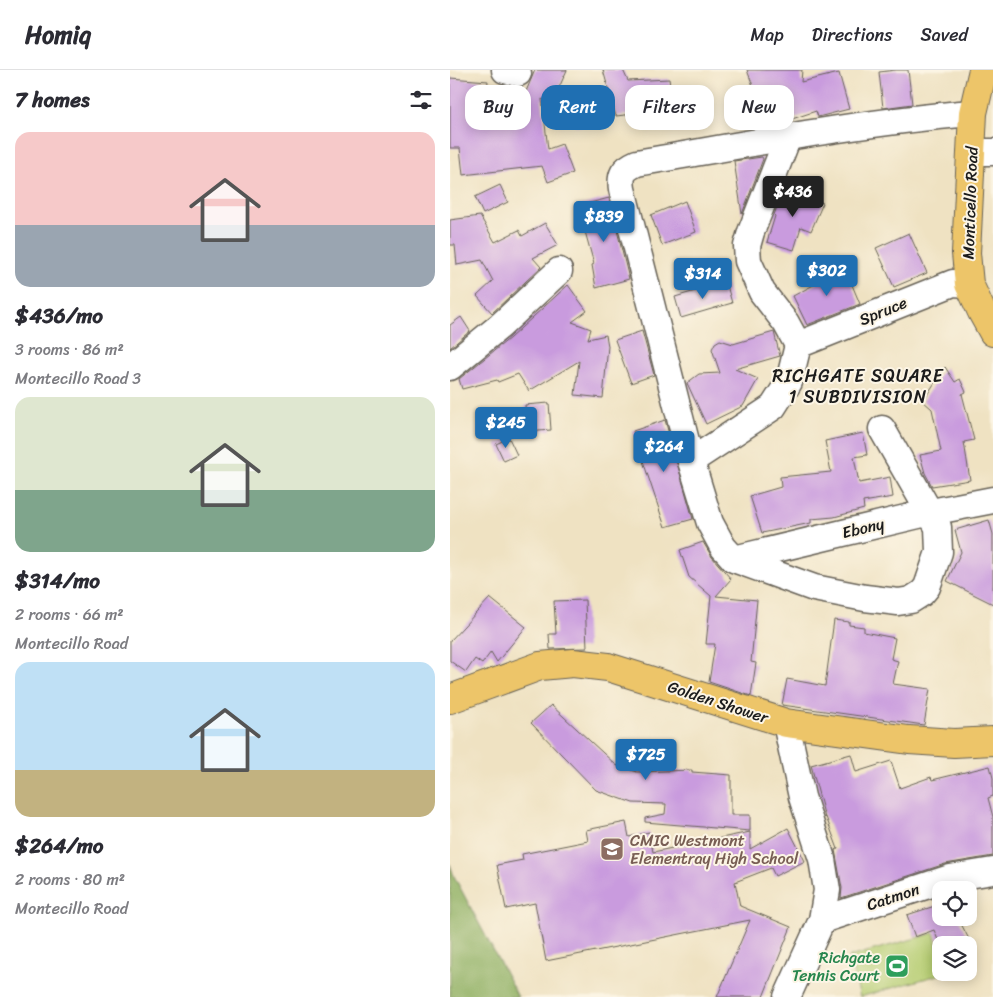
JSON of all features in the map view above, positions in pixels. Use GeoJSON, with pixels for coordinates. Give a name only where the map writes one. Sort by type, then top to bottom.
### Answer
{"type":"FeatureCollection","features":[{"type":"Feature","properties":{"kind":"main road","name":"Monticello Road"},"geometry":{"type":"LineString","coordinates":[[983,70],[973,113],[982,152],[966,253],[970,284],[993,332]]}},
{"type":"Feature","properties":{"kind":"main road","name":"Golden Shower"},"geometry":{"type":"LineString","coordinates":[[450,699],[540,666],[573,663],[616,669],[701,698],[786,723],[909,740],[993,741]]}},
{"type":"Feature","properties":{"kind":"street"},"geometry":{"type":"LineString","coordinates":[[882,429],[938,527],[938,552],[927,587],[918,597],[905,602],[886,602],[814,588],[734,559],[723,547],[710,523],[691,461],[622,189],[622,174],[626,168],[636,163],[788,137],[937,116],[973,113]]}},
{"type":"Feature","properties":{"kind":"street"},"geometry":{"type":"LineString","coordinates":[[691,461],[773,407],[789,382],[798,345],[786,323],[762,292],[748,261],[747,246],[788,137]]}},
{"type":"Feature","properties":{"kind":"street"},"geometry":{"type":"LineString","coordinates":[[450,368],[500,326],[559,271]]}},
{"type":"Feature","properties":{"kind":"street","name":"Spruce"},"geometry":{"type":"LineString","coordinates":[[798,345],[953,283],[970,284]]}},
{"type":"Feature","properties":{"kind":"street","name":"Ebony"},"geometry":{"type":"LineString","coordinates":[[734,559],[931,512],[993,500]]}},
{"type":"Feature","properties":{"kind":"street"},"geometry":{"type":"LineString","coordinates":[[786,723],[802,797],[825,875],[827,890],[822,920],[787,997]]}},
{"type":"Feature","properties":{"kind":"street","name":"Catmon"},"geometry":{"type":"LineString","coordinates":[[822,920],[950,878],[993,871]]}},
{"type":"Feature","properties":{"kind":"green space"},"geometry":{"type":"Polygon","coordinates":[[[450,864],[454,876],[518,997],[450,997],[450,864]]]}},
{"type":"Feature","properties":{"kind":"green space","name":"Richgate Tennis Court"},"geometry":{"type":"Polygon","coordinates":[[[934,933],[935,936],[932,936],[932,977],[860,997],[849,957],[934,933]]]}},
{"type":"Feature","properties":{"kind":"building"},"geometry":{"type":"Polygon","coordinates":[[[535,70],[567,70],[560,85],[541,85],[541,130],[546,130],[548,149],[562,144],[573,173],[548,182],[542,166],[463,175],[460,148],[450,148],[450,78],[488,81],[488,85],[465,85],[465,130],[531,130],[531,85],[529,85],[535,70]]]}},
{"type":"Feature","properties":{"kind":"building"},"geometry":{"type":"Polygon","coordinates":[[[603,70],[623,70],[628,81],[669,79],[670,85],[625,85],[625,115],[616,116],[615,85],[607,85],[603,70]]]}},
{"type":"Feature","properties":{"kind":"building"},"geometry":{"type":"Polygon","coordinates":[[[747,70],[802,70],[801,82],[839,73],[849,109],[818,117],[816,111],[794,118],[794,85],[753,85],[747,70]]]}},
{"type":"Feature","properties":{"kind":"building"},"geometry":{"type":"Polygon","coordinates":[[[908,70],[912,104],[883,108],[879,72],[908,70]]]}},
{"type":"Feature","properties":{"kind":"building"},"geometry":{"type":"Polygon","coordinates":[[[762,157],[763,159],[742,214],[734,161],[762,157]]]}},
{"type":"Feature","properties":{"kind":"building"},"geometry":{"type":"Polygon","coordinates":[[[500,185],[508,202],[483,214],[475,197],[500,185]]]}},
{"type":"Feature","properties":{"kind":"building"},"geometry":{"type":"Polygon","coordinates":[[[784,188],[823,203],[811,231],[801,227],[794,250],[767,242],[784,188]]]}},
{"type":"Feature","properties":{"kind":"building"},"geometry":{"type":"Polygon","coordinates":[[[609,198],[629,279],[596,288],[592,265],[594,264],[578,206],[609,198]]]}},
{"type":"Feature","properties":{"kind":"building"},"geometry":{"type":"Polygon","coordinates":[[[685,201],[696,232],[662,245],[651,215],[685,201]]]}},
{"type":"Feature","properties":{"kind":"building"},"geometry":{"type":"Polygon","coordinates":[[[480,216],[495,242],[519,230],[522,236],[545,223],[558,245],[533,258],[541,267],[492,313],[477,296],[493,281],[482,260],[457,265],[455,245],[450,245],[450,220],[480,216]]]}},
{"type":"Feature","properties":{"kind":"building"},"geometry":{"type":"Polygon","coordinates":[[[909,233],[927,273],[894,287],[876,248],[909,233]]]}},
{"type":"Feature","properties":{"kind":"building"},"geometry":{"type":"Polygon","coordinates":[[[845,268],[860,304],[807,325],[793,296],[821,281],[820,277],[845,268]]]}},
{"type":"Feature","properties":{"kind":"building"},"geometry":{"type":"Polygon","coordinates":[[[726,282],[732,303],[681,318],[675,297],[726,282]]]}},
{"type":"Feature","properties":{"kind":"building"},"geometry":{"type":"Polygon","coordinates":[[[568,285],[587,311],[572,322],[591,329],[588,339],[606,335],[608,346],[603,398],[575,395],[579,361],[529,391],[518,374],[498,382],[497,380],[462,389],[459,379],[510,338],[568,285]]]}},
{"type":"Feature","properties":{"kind":"building"},"geometry":{"type":"Polygon","coordinates":[[[461,317],[470,331],[450,348],[450,325],[461,317]]]}},
{"type":"Feature","properties":{"kind":"building"},"geometry":{"type":"Polygon","coordinates":[[[642,331],[654,375],[631,383],[615,340],[642,331]]]}},
{"type":"Feature","properties":{"kind":"building"},"geometry":{"type":"Polygon","coordinates":[[[774,332],[780,356],[735,369],[758,379],[743,406],[706,424],[687,383],[699,374],[720,373],[712,349],[715,343],[720,340],[733,344],[774,332]]]}},
{"type":"Feature","properties":{"kind":"building"},"geometry":{"type":"Polygon","coordinates":[[[945,367],[955,382],[960,379],[966,392],[962,394],[974,440],[964,442],[970,480],[932,486],[925,473],[920,455],[941,451],[932,409],[923,401],[945,367]]]}},
{"type":"Feature","properties":{"kind":"building"},"geometry":{"type":"Polygon","coordinates":[[[549,403],[551,430],[527,432],[525,405],[549,403]]]}},
{"type":"Feature","properties":{"kind":"building"},"geometry":{"type":"Polygon","coordinates":[[[665,420],[693,519],[665,527],[633,431],[665,420]]]}},
{"type":"Feature","properties":{"kind":"building"},"geometry":{"type":"Polygon","coordinates":[[[863,433],[867,455],[854,457],[859,483],[890,477],[893,497],[863,502],[864,509],[834,517],[811,519],[811,523],[762,533],[750,496],[781,487],[780,477],[831,472],[825,441],[863,433]]]}},
{"type":"Feature","properties":{"kind":"building"},"geometry":{"type":"Polygon","coordinates":[[[509,438],[517,455],[504,461],[496,444],[509,438]]]}},
{"type":"Feature","properties":{"kind":"building"},"geometry":{"type":"Polygon","coordinates":[[[989,520],[993,534],[993,604],[947,581],[961,552],[955,530],[989,520]]]}},
{"type":"Feature","properties":{"kind":"building"},"geometry":{"type":"Polygon","coordinates":[[[703,542],[712,557],[731,579],[716,596],[757,600],[751,662],[756,663],[751,696],[709,682],[715,644],[706,644],[711,596],[689,577],[680,550],[703,542]]]}},
{"type":"Feature","properties":{"kind":"building"},"geometry":{"type":"Polygon","coordinates":[[[490,598],[526,627],[497,662],[491,652],[482,664],[475,659],[466,672],[450,661],[450,641],[490,598]]]}},
{"type":"Feature","properties":{"kind":"building"},"geometry":{"type":"Polygon","coordinates":[[[585,600],[587,648],[550,649],[549,634],[556,634],[554,601],[585,600]]]}},
{"type":"Feature","properties":{"kind":"building"},"geometry":{"type":"Polygon","coordinates":[[[834,620],[864,627],[864,632],[895,638],[891,659],[898,661],[893,684],[930,689],[924,725],[782,705],[787,679],[825,686],[834,620]]]}},
{"type":"Feature","properties":{"kind":"building"},"geometry":{"type":"Polygon","coordinates":[[[551,705],[616,765],[637,772],[692,770],[692,772],[731,775],[731,815],[750,815],[750,831],[645,822],[645,818],[665,814],[666,804],[633,803],[596,790],[531,723],[551,705]]]}},
{"type":"Feature","properties":{"kind":"building"},"geometry":{"type":"Polygon","coordinates":[[[851,754],[856,772],[891,761],[900,788],[931,777],[932,780],[990,766],[993,778],[993,796],[988,798],[993,817],[993,856],[945,864],[841,898],[842,888],[835,850],[838,849],[825,818],[811,765],[851,754]]]}},
{"type":"Feature","properties":{"kind":"building"},"geometry":{"type":"Polygon","coordinates":[[[626,822],[629,837],[649,832],[653,852],[750,832],[750,849],[788,828],[805,861],[775,876],[771,868],[735,882],[740,906],[791,927],[763,997],[717,997],[750,920],[546,961],[535,903],[506,909],[497,865],[523,860],[522,854],[588,841],[586,830],[626,822]]]}},
{"type":"Feature","properties":{"kind":"building"},"geometry":{"type":"Polygon","coordinates":[[[932,907],[932,926],[962,926],[967,936],[936,936],[934,930],[915,937],[907,915],[932,907]]]}},
{"type":"Feature","properties":{"kind":"place","name":"CMIC Westmont Elementray High School"},"geometry":{"type":"Point","coordinates":[612,849]}},
{"type":"Feature","properties":{"kind":"place","name":"Richgate Tennis Court"},"geometry":{"type":"Point","coordinates":[897,966]}},
{"type":"Feature","properties":{"kind":"district","name":"RICHGATE SQUARE 1 SUBDIVISION"},"geometry":{"type":"Point","coordinates":[858,386]}}]}
